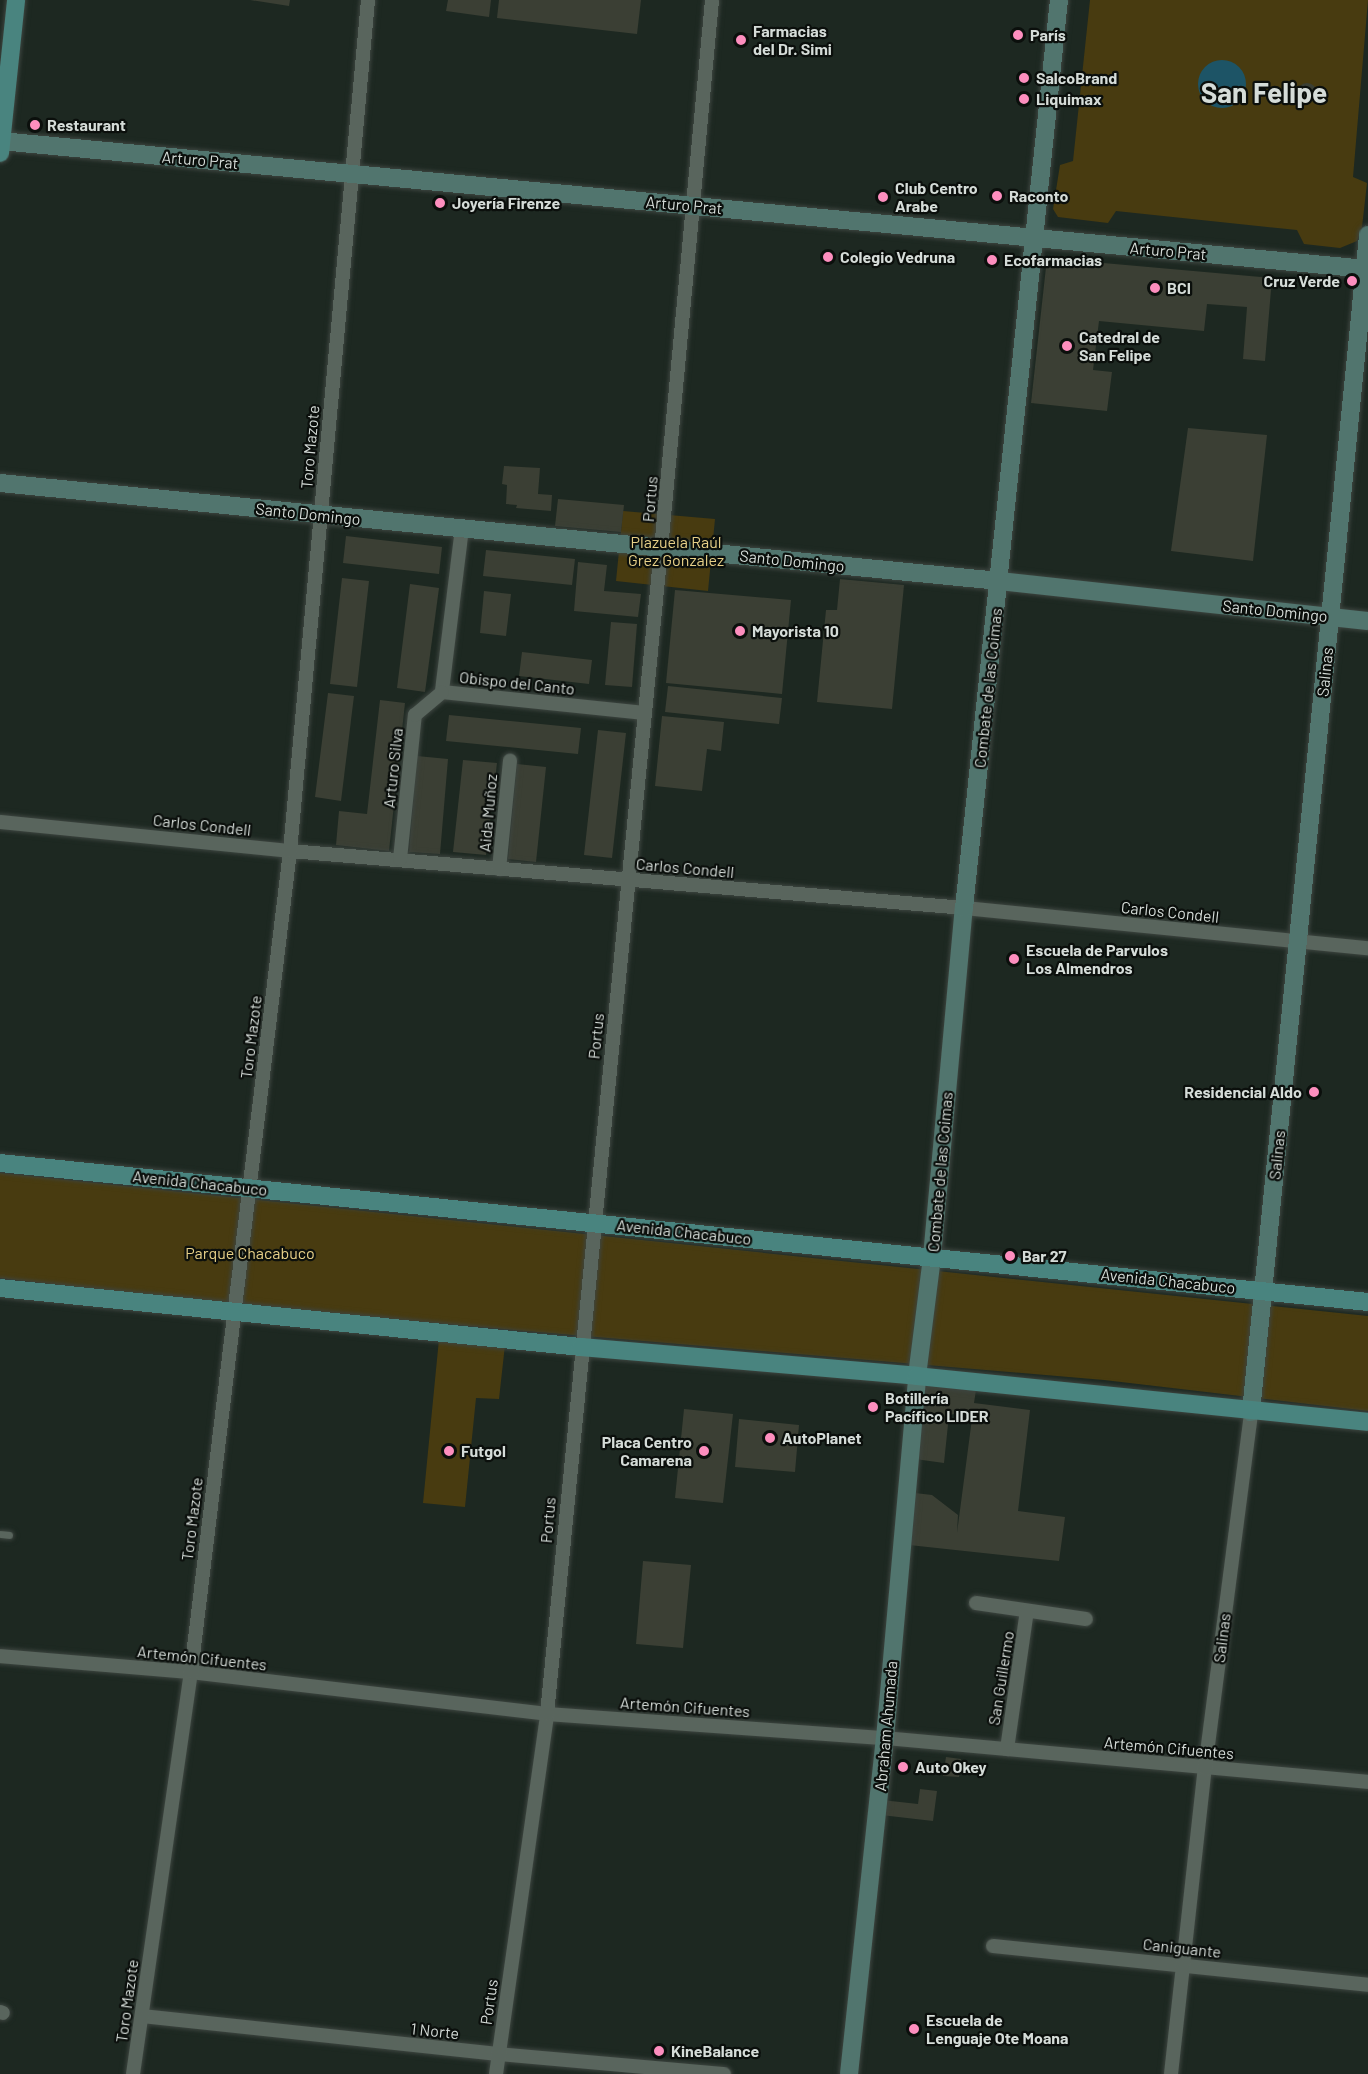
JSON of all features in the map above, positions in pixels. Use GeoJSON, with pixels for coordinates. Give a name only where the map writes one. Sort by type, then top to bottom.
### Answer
{"type":"FeatureCollection","features":[{"type":"Feature","properties":{"kind":"main road"},"geometry":{"type":"LineString","coordinates":[[0,145],[16,0]]}},
{"type":"Feature","properties":{"kind":"main road","name":"Combate de las Coimas"},"geometry":{"type":"LineString","coordinates":[[917,1377],[932,1257],[964,908],[1059,0]]}},
{"type":"Feature","properties":{"kind":"main road","name":"Arturo Prat"},"geometry":{"type":"LineString","coordinates":[[0,145],[350,174],[1366,269]]}},
{"type":"Feature","properties":{"kind":"main road","name":"Salinas"},"geometry":{"type":"LineString","coordinates":[[1251,1412],[1368,235]]}},
{"type":"Feature","properties":{"kind":"main road","name":"Santo Domingo"},"geometry":{"type":"LineString","coordinates":[[0,483],[999,581],[1368,621]]}},
{"type":"Feature","properties":{"kind":"main road","name":"Avenida Chacabuco"},"geometry":{"type":"LineString","coordinates":[[0,1163],[1368,1302]]}},
{"type":"Feature","properties":{"kind":"main road"},"geometry":{"type":"LineString","coordinates":[[0,1288],[581,1347],[917,1377],[1368,1422]]}},
{"type":"Feature","properties":{"kind":"main road","name":"Abraham Ahumada"},"geometry":{"type":"LineString","coordinates":[[849,2074],[885,1738],[917,1377]]}},
{"type":"Feature","properties":{"kind":"street","name":"Toro Mazote"},"geometry":{"type":"LineString","coordinates":[[133,2074],[191,1672],[290,851],[350,174],[368,0]]}},
{"type":"Feature","properties":{"kind":"street","name":"Portus"},"geometry":{"type":"LineString","coordinates":[[496,2074],[547,1714],[581,1347],[662,549],[712,0]]}},
{"type":"Feature","properties":{"kind":"street","name":"Obispo del Canto"},"geometry":{"type":"LineString","coordinates":[[462,528],[442,692],[645,713]]}},
{"type":"Feature","properties":{"kind":"street","name":"Arturo Silva"},"geometry":{"type":"LineString","coordinates":[[400,859],[415,715],[442,692]]}},
{"type":"Feature","properties":{"kind":"street","name":"Aida Muñoz"},"geometry":{"type":"LineString","coordinates":[[499,869],[510,761]]}},
{"type":"Feature","properties":{"kind":"street","name":"Carlos Condell"},"geometry":{"type":"LineString","coordinates":[[0,822],[290,851],[964,908],[1368,948]]}},
{"type":"Feature","properties":{"kind":"street","name":"Salinas"},"geometry":{"type":"LineString","coordinates":[[1171,2074],[1205,1768],[1251,1412]]}},
{"type":"Feature","properties":{"kind":"street","name":"San Guillermo"},"geometry":{"type":"LineString","coordinates":[[976,1604],[1086,1618]]}},
{"type":"Feature","properties":{"kind":"street","name":"San Guillermo"},"geometry":{"type":"LineString","coordinates":[[1007,1749],[1027,1611]]}},
{"type":"Feature","properties":{"kind":"street","name":"Artemón Cifuentes"},"geometry":{"type":"LineString","coordinates":[[0,1656],[191,1672],[547,1714],[885,1738],[1368,1782]]}},
{"type":"Feature","properties":{"kind":"street","name":"Caniguante"},"geometry":{"type":"LineString","coordinates":[[993,1946],[1184,1964],[1368,1985]]}},
{"type":"Feature","properties":{"kind":"street","name":"1 Norte"},"geometry":{"type":"LineString","coordinates":[[142,2016],[498,2054],[724,2074]]}},
{"type":"Feature","properties":{"kind":"lane"},"geometry":{"type":"LineString","coordinates":[[0,1534],[9,1535]]}},
{"type":"Feature","properties":{"kind":"green space"},"geometry":{"type":"Polygon","coordinates":[[[1090,0],[1368,0],[1353,177],[1367,183],[1362,227],[1357,241],[1340,248],[1304,244],[1297,230],[1116,211],[1108,223],[1058,217],[1053,209],[1060,165],[1073,161],[1090,0]]]}},
{"type":"Feature","properties":{"kind":"green space","name":"Plazuela Raúl Grez Gonzalez"},"geometry":{"type":"Polygon","coordinates":[[[623,511],[715,519],[708,591],[616,581],[623,511]]]}},
{"type":"Feature","properties":{"kind":"green space","name":"Parque Chacabuco"},"geometry":{"type":"Polygon","coordinates":[[[0,1173],[1368,1316],[1368,1411],[1104,1380],[244,1307],[0,1278],[0,1173]]]}},
{"type":"Feature","properties":{"kind":"green space","name":"Futgol"},"geometry":{"type":"Polygon","coordinates":[[[439,1339],[505,1345],[499,1399],[476,1398],[465,1507],[423,1503],[439,1339]]]}},
{"type":"Feature","properties":{"kind":"water"},"geometry":{"type":"Polygon","coordinates":[[[1217,60],[1227,60],[1242,70],[1246,84],[1245,93],[1236,104],[1227,108],[1217,108],[1202,98],[1198,89],[1198,79],[1208,64],[1217,60]]]}},
{"type":"Feature","properties":{"kind":"building"},"geometry":{"type":"Polygon","coordinates":[[[250,0],[290,0],[289,6],[250,0]]]}},
{"type":"Feature","properties":{"kind":"building"},"geometry":{"type":"Polygon","coordinates":[[[448,0],[491,0],[489,17],[446,11],[448,0]]]}},
{"type":"Feature","properties":{"kind":"building"},"geometry":{"type":"Polygon","coordinates":[[[499,0],[641,0],[637,34],[497,18],[499,0]]]}},
{"type":"Feature","properties":{"kind":"building"},"geometry":{"type":"Polygon","coordinates":[[[1307,83],[1314,86],[1317,93],[1314,100],[1307,103],[1300,100],[1297,93],[1300,86],[1307,83]]]}},
{"type":"Feature","properties":{"kind":"building"},"geometry":{"type":"Polygon","coordinates":[[[1047,258],[1272,278],[1265,361],[1243,359],[1247,307],[1207,304],[1204,331],[1099,321],[1093,370],[1112,372],[1107,411],[1031,403],[1047,258]]]}},
{"type":"Feature","properties":{"kind":"building"},"geometry":{"type":"Polygon","coordinates":[[[1188,428],[1267,435],[1253,561],[1171,551],[1188,428]]]}},
{"type":"Feature","properties":{"kind":"building"},"geometry":{"type":"Polygon","coordinates":[[[504,466],[540,468],[538,494],[552,495],[551,511],[516,508],[517,505],[506,504],[507,485],[502,484],[504,466]]]}},
{"type":"Feature","properties":{"kind":"building"},"geometry":{"type":"Polygon","coordinates":[[[558,499],[624,505],[621,532],[555,526],[558,499]]]}},
{"type":"Feature","properties":{"kind":"building"},"geometry":{"type":"Polygon","coordinates":[[[346,536],[442,547],[439,574],[343,563],[346,536]]]}},
{"type":"Feature","properties":{"kind":"building"},"geometry":{"type":"Polygon","coordinates":[[[486,550],[575,559],[572,585],[483,576],[486,550]]]}},
{"type":"Feature","properties":{"kind":"building"},"geometry":{"type":"Polygon","coordinates":[[[578,562],[607,565],[604,591],[641,594],[638,617],[574,611],[578,562]]]}},
{"type":"Feature","properties":{"kind":"building"},"geometry":{"type":"Polygon","coordinates":[[[342,578],[369,581],[357,687],[330,684],[342,578]]]}},
{"type":"Feature","properties":{"kind":"building"},"geometry":{"type":"Polygon","coordinates":[[[840,579],[904,585],[892,709],[817,702],[826,610],[837,610],[840,579]]]}},
{"type":"Feature","properties":{"kind":"building"},"geometry":{"type":"Polygon","coordinates":[[[410,584],[439,588],[425,692],[397,688],[410,584]]]}},
{"type":"Feature","properties":{"kind":"building"},"geometry":{"type":"Polygon","coordinates":[[[675,590],[791,600],[782,694],[666,683],[675,590]]]}},
{"type":"Feature","properties":{"kind":"building"},"geometry":{"type":"Polygon","coordinates":[[[484,591],[511,594],[506,636],[480,633],[484,591]]]}},
{"type":"Feature","properties":{"kind":"building"},"geometry":{"type":"Polygon","coordinates":[[[611,622],[637,624],[632,687],[605,685],[611,622]]]}},
{"type":"Feature","properties":{"kind":"building"},"geometry":{"type":"Polygon","coordinates":[[[522,652],[592,660],[589,684],[519,676],[522,652]]]}},
{"type":"Feature","properties":{"kind":"building"},"geometry":{"type":"Polygon","coordinates":[[[668,686],[782,698],[779,724],[665,712],[668,686]]]}},
{"type":"Feature","properties":{"kind":"building"},"geometry":{"type":"Polygon","coordinates":[[[328,693],[354,696],[341,801],[315,797],[328,693]]]}},
{"type":"Feature","properties":{"kind":"building"},"geometry":{"type":"Polygon","coordinates":[[[380,700],[405,703],[389,851],[336,845],[339,811],[367,814],[380,700]]]}},
{"type":"Feature","properties":{"kind":"building"},"geometry":{"type":"Polygon","coordinates":[[[449,715],[581,728],[578,754],[446,741],[449,715]]]}},
{"type":"Feature","properties":{"kind":"building"},"geometry":{"type":"Polygon","coordinates":[[[662,716],[724,722],[721,751],[707,749],[702,791],[655,786],[662,716]]]}},
{"type":"Feature","properties":{"kind":"building"},"geometry":{"type":"Polygon","coordinates":[[[598,730],[626,733],[612,858],[584,855],[598,730]]]}},
{"type":"Feature","properties":{"kind":"building"},"geometry":{"type":"Polygon","coordinates":[[[417,756],[448,759],[440,854],[409,852],[417,756]]]}},
{"type":"Feature","properties":{"kind":"building"},"geometry":{"type":"Polygon","coordinates":[[[463,760],[497,763],[486,855],[453,852],[463,760]]]}},
{"type":"Feature","properties":{"kind":"building"},"geometry":{"type":"Polygon","coordinates":[[[517,764],[546,767],[536,862],[508,859],[517,764]]]}},
{"type":"Feature","properties":{"kind":"building"},"geometry":{"type":"Polygon","coordinates":[[[924,1384],[976,1390],[974,1403],[1030,1410],[1018,1511],[1065,1517],[1059,1561],[909,1545],[915,1493],[932,1495],[958,1515],[957,1533],[973,1411],[949,1415],[944,1463],[915,1459],[924,1384]]]}},
{"type":"Feature","properties":{"kind":"building"},"geometry":{"type":"Polygon","coordinates":[[[684,1409],[733,1414],[723,1503],[675,1498],[684,1409]]]}},
{"type":"Feature","properties":{"kind":"building"},"geometry":{"type":"Polygon","coordinates":[[[739,1419],[799,1425],[795,1472],[735,1467],[739,1419]]]}},
{"type":"Feature","properties":{"kind":"building"},"geometry":{"type":"Polygon","coordinates":[[[643,1561],[691,1565],[683,1648],[636,1644],[643,1561]]]}},
{"type":"Feature","properties":{"kind":"building"},"geometry":{"type":"Polygon","coordinates":[[[946,1757],[961,1759],[959,1777],[943,1776],[946,1757]]]}},
{"type":"Feature","properties":{"kind":"building"},"geometry":{"type":"Polygon","coordinates":[[[920,1789],[937,1791],[933,1821],[881,1815],[882,1800],[918,1804],[920,1789]]]}},
{"type":"Feature","properties":{"kind":"place","name":"París"},"geometry":{"type":"Point","coordinates":[1018,35]}},
{"type":"Feature","properties":{"kind":"place","name":"Farmacias del Dr. Simi"},"geometry":{"type":"Point","coordinates":[741,40]}},
{"type":"Feature","properties":{"kind":"place","name":"SalcoBrand"},"geometry":{"type":"Point","coordinates":[1024,78]}},
{"type":"Feature","properties":{"kind":"place","name":"Liquimax"},"geometry":{"type":"Point","coordinates":[1024,99]}},
{"type":"Feature","properties":{"kind":"place","name":"Restaurant"},"geometry":{"type":"Point","coordinates":[35,125]}},
{"type":"Feature","properties":{"kind":"place","name":"Raconto"},"geometry":{"type":"Point","coordinates":[997,196]}},
{"type":"Feature","properties":{"kind":"place","name":"Club Centro Arabe"},"geometry":{"type":"Point","coordinates":[883,197]}},
{"type":"Feature","properties":{"kind":"place","name":"Joyería Firenze"},"geometry":{"type":"Point","coordinates":[440,203]}},
{"type":"Feature","properties":{"kind":"place","name":"Colegio Vedruna"},"geometry":{"type":"Point","coordinates":[828,257]}},
{"type":"Feature","properties":{"kind":"place","name":"Ecofarmacias"},"geometry":{"type":"Point","coordinates":[992,260]}},
{"type":"Feature","properties":{"kind":"place","name":"Cruz Verde"},"geometry":{"type":"Point","coordinates":[1352,281]}},
{"type":"Feature","properties":{"kind":"place","name":"BCI"},"geometry":{"type":"Point","coordinates":[1155,288]}},
{"type":"Feature","properties":{"kind":"place","name":"Catedral de San Felipe"},"geometry":{"type":"Point","coordinates":[1067,346]}},
{"type":"Feature","properties":{"kind":"place","name":"Mayorista 10"},"geometry":{"type":"Point","coordinates":[740,631]}},
{"type":"Feature","properties":{"kind":"place","name":"Escuela de Parvulos Los Almendros"},"geometry":{"type":"Point","coordinates":[1014,959]}},
{"type":"Feature","properties":{"kind":"place","name":"Residencial Aldo"},"geometry":{"type":"Point","coordinates":[1314,1092]}},
{"type":"Feature","properties":{"kind":"place","name":"Bar 27"},"geometry":{"type":"Point","coordinates":[1010,1256]}},
{"type":"Feature","properties":{"kind":"place","name":"Botillería Pacífico LIDER"},"geometry":{"type":"Point","coordinates":[873,1407]}},
{"type":"Feature","properties":{"kind":"place","name":"AutoPlanet"},"geometry":{"type":"Point","coordinates":[770,1438]}},
{"type":"Feature","properties":{"kind":"place","name":"Futgol"},"geometry":{"type":"Point","coordinates":[449,1451]}},
{"type":"Feature","properties":{"kind":"place","name":"Placa Centro Camarena"},"geometry":{"type":"Point","coordinates":[704,1451]}},
{"type":"Feature","properties":{"kind":"place","name":"Auto Okey"},"geometry":{"type":"Point","coordinates":[903,1767]}},
{"type":"Feature","properties":{"kind":"place","name":"Escuela de Lenguaje Ote Moana"},"geometry":{"type":"Point","coordinates":[914,2029]}},
{"type":"Feature","properties":{"kind":"place","name":"KineBalance"},"geometry":{"type":"Point","coordinates":[659,2051]}},
{"type":"Feature","properties":{"kind":"district","name":"San Felipe"},"geometry":{"type":"Point","coordinates":[1264,92]}}]}
